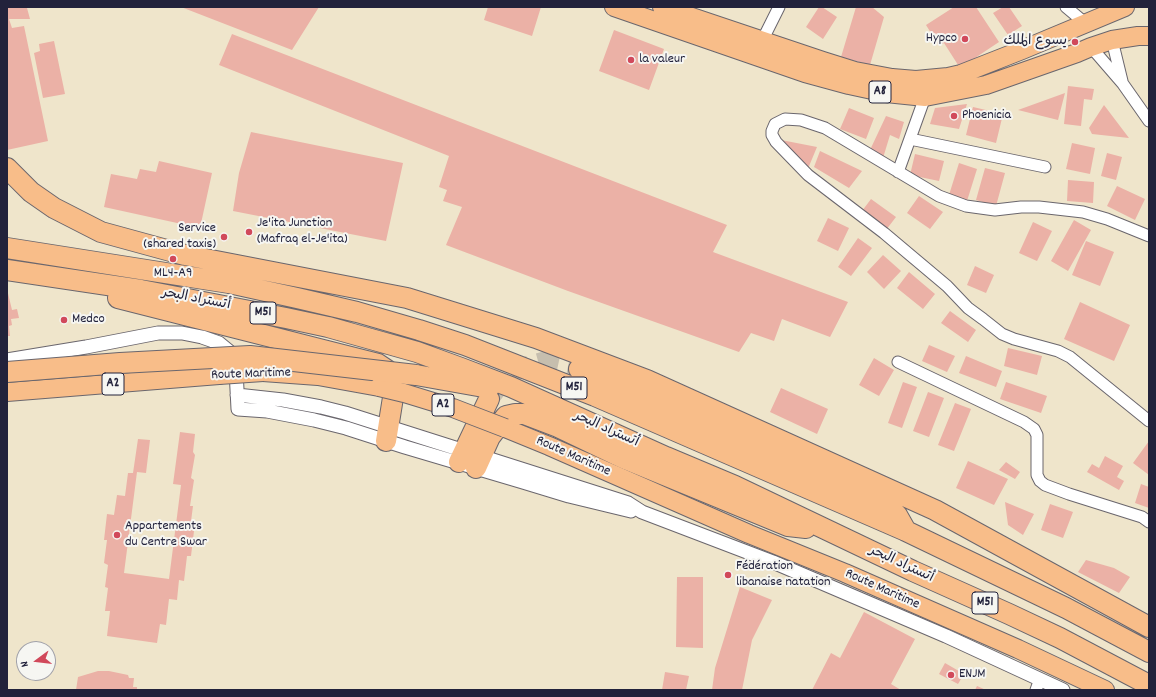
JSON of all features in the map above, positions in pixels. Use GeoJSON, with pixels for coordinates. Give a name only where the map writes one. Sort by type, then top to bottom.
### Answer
{"type":"FeatureCollection","features":[{"type":"Feature","properties":{"kind":"highway","name":"A8"},"geometry":{"type":"LineString","coordinates":[[614,7],[805,73],[886,93],[925,97],[986,85],[1112,40],[1149,36]]}},
{"type":"Feature","properties":{"kind":"highway","name":"A8"},"geometry":{"type":"LineString","coordinates":[[662,7],[855,71],[892,78],[916,80],[948,77],[961,74],[1125,7]]}},
{"type":"Feature","properties":{"kind":"highway"},"geometry":{"type":"LineString","coordinates":[[7,168],[31,192],[54,208],[102,232],[162,258],[229,284]]}},
{"type":"Feature","properties":{"kind":"highway"},"geometry":{"type":"LineString","coordinates":[[7,183],[28,201],[52,215],[102,232],[185,255],[406,298],[536,338],[646,380],[935,510],[1149,627]]}},
{"type":"Feature","properties":{"kind":"highway","name":"أتستراد البحر"},"geometry":{"type":"LineString","coordinates":[[7,248],[229,284],[357,312],[465,345],[595,396],[906,532],[1066,608],[1149,652]]}},
{"type":"Feature","properties":{"kind":"highway","name":"أتستراد البحر"},"geometry":{"type":"LineString","coordinates":[[7,270],[206,302],[328,327],[417,352],[511,387],[734,486],[912,571],[1041,629],[1149,685]]}},
{"type":"Feature","properties":{"kind":"highway"},"geometry":{"type":"LineString","coordinates":[[66,279],[88,291],[378,364],[393,376],[395,385],[387,434]]}},
{"type":"Feature","properties":{"kind":"highway"},"geometry":{"type":"LineString","coordinates":[[7,372],[120,363],[250,356],[416,375],[491,388],[511,387]]}},
{"type":"Feature","properties":{"kind":"highway"},"geometry":{"type":"LineString","coordinates":[[580,369],[810,470],[889,507],[897,515],[906,532]]}},
{"type":"Feature","properties":{"kind":"highway","name":"Route Maritime"},"geometry":{"type":"LineString","coordinates":[[7,392],[263,372],[318,376],[404,393],[453,408],[549,446],[749,534],[1018,649],[1105,690]]}},
{"type":"Feature","properties":{"kind":"highway"},"geometry":{"type":"LineString","coordinates":[[470,459],[489,399]]}},
{"type":"Feature","properties":{"kind":"highway"},"geometry":{"type":"LineString","coordinates":[[470,459],[490,437],[506,416],[524,414],[558,427],[623,458],[788,526],[801,528],[824,528]]}},
{"type":"Feature","properties":{"kind":"street"},"geometry":{"type":"LineString","coordinates":[[762,41],[779,7]]}},
{"type":"Feature","properties":{"kind":"street"},"geometry":{"type":"LineString","coordinates":[[1066,7],[1085,23]]}},
{"type":"Feature","properties":{"kind":"street"},"geometry":{"type":"LineString","coordinates":[[1112,40],[1123,84]]}},
{"type":"Feature","properties":{"kind":"street"},"geometry":{"type":"LineString","coordinates":[[1091,47],[1123,84],[1149,121]]}},
{"type":"Feature","properties":{"kind":"street"},"geometry":{"type":"LineString","coordinates":[[898,172],[925,97]]}},
{"type":"Feature","properties":{"kind":"street"},"geometry":{"type":"LineString","coordinates":[[1149,236],[1107,218],[1083,212],[1039,207],[1021,207],[995,210],[966,206],[939,196],[825,128],[802,120],[785,119],[775,124],[772,135],[776,142],[808,175],[884,233],[947,286],[968,308],[1002,334],[1014,339],[1058,351],[1070,357],[1149,421]]}},
{"type":"Feature","properties":{"kind":"street"},"geometry":{"type":"LineString","coordinates":[[910,139],[1045,167]]}},
{"type":"Feature","properties":{"kind":"street"},"geometry":{"type":"LineString","coordinates":[[7,360],[168,332],[191,334],[213,340],[230,352],[234,361],[236,370],[238,409],[267,411],[346,428],[427,440],[470,459],[569,496],[627,511],[642,512],[773,562],[953,639],[1038,685],[1063,690]]}},
{"type":"Feature","properties":{"kind":"street"},"geometry":{"type":"LineString","coordinates":[[898,362],[1024,422],[1034,429],[1037,435],[1037,475],[1040,481],[1045,485],[1142,517],[1149,522]]}},
{"type":"Feature","properties":{"kind":"street"},"geometry":{"type":"LineString","coordinates":[[238,394],[322,406],[387,434]]}},
{"type":"Feature","properties":{"kind":"building"},"geometry":{"type":"Polygon","coordinates":[[[7,7],[27,8],[30,19],[9,19],[12,28],[24,26],[48,141],[7,150],[7,7]]]}},
{"type":"Feature","properties":{"kind":"building"},"geometry":{"type":"Polygon","coordinates":[[[181,7],[319,7],[292,50],[181,7]]]}},
{"type":"Feature","properties":{"kind":"building"},"geometry":{"type":"Polygon","coordinates":[[[488,7],[541,7],[532,36],[484,20],[488,7]]]}},
{"type":"Feature","properties":{"kind":"building"},"geometry":{"type":"Polygon","coordinates":[[[819,7],[822,7],[837,17],[823,39],[806,27],[819,7]]]}},
{"type":"Feature","properties":{"kind":"building"},"geometry":{"type":"Polygon","coordinates":[[[856,7],[872,7],[884,17],[870,65],[841,57],[856,7]]]}},
{"type":"Feature","properties":{"kind":"building"},"geometry":{"type":"Polygon","coordinates":[[[954,7],[976,7],[999,42],[960,68],[944,43],[939,46],[926,25],[954,7]]]}},
{"type":"Feature","properties":{"kind":"building"},"geometry":{"type":"Polygon","coordinates":[[[1003,7],[1009,7],[1022,26],[1008,35],[993,13],[1003,7]]]}},
{"type":"Feature","properties":{"kind":"building","name":"la valeur"},"geometry":{"type":"Polygon","coordinates":[[[614,30],[664,49],[649,90],[599,71],[614,30]]]}},
{"type":"Feature","properties":{"kind":"building"},"geometry":{"type":"Polygon","coordinates":[[[232,34],[727,225],[713,252],[848,302],[830,337],[782,319],[774,341],[751,333],[739,352],[568,291],[446,245],[462,207],[443,201],[447,190],[439,187],[449,156],[219,65],[232,34]]]}},
{"type":"Feature","properties":{"kind":"building"},"geometry":{"type":"Polygon","coordinates":[[[54,41],[65,94],[43,98],[34,53],[40,51],[39,44],[54,41]]]}},
{"type":"Feature","properties":{"kind":"building"},"geometry":{"type":"Polygon","coordinates":[[[1068,86],[1094,89],[1092,100],[1084,99],[1081,126],[1064,124],[1068,86]]]}},
{"type":"Feature","properties":{"kind":"building"},"geometry":{"type":"Polygon","coordinates":[[[1065,93],[1058,120],[1018,110],[1065,93]]]}},
{"type":"Feature","properties":{"kind":"building"},"geometry":{"type":"Polygon","coordinates":[[[967,104],[959,129],[930,124],[935,108],[967,104]]]}},
{"type":"Feature","properties":{"kind":"building"},"geometry":{"type":"Polygon","coordinates":[[[1104,105],[1129,138],[1092,134],[1089,128],[1104,105]]]}},
{"type":"Feature","properties":{"kind":"building"},"geometry":{"type":"Polygon","coordinates":[[[973,107],[1003,114],[996,143],[966,135],[973,107]]]}},
{"type":"Feature","properties":{"kind":"building"},"geometry":{"type":"Polygon","coordinates":[[[849,108],[874,118],[866,139],[840,129],[849,108]]]}},
{"type":"Feature","properties":{"kind":"building"},"geometry":{"type":"Polygon","coordinates":[[[886,116],[904,122],[899,139],[890,135],[883,158],[870,150],[886,116]]]}},
{"type":"Feature","properties":{"kind":"building"},"geometry":{"type":"Polygon","coordinates":[[[251,132],[403,163],[386,241],[233,211],[239,173],[251,132]]]}},
{"type":"Feature","properties":{"kind":"building"},"geometry":{"type":"Polygon","coordinates":[[[776,139],[817,147],[807,171],[776,139]]]}},
{"type":"Feature","properties":{"kind":"building"},"geometry":{"type":"Polygon","coordinates":[[[1072,143],[1095,148],[1090,174],[1066,169],[1072,143]]]}},
{"type":"Feature","properties":{"kind":"building"},"geometry":{"type":"Polygon","coordinates":[[[820,151],[862,171],[849,188],[814,167],[820,151]]]}},
{"type":"Feature","properties":{"kind":"building"},"geometry":{"type":"Polygon","coordinates":[[[1107,153],[1122,157],[1116,180],[1101,176],[1107,153]]]}},
{"type":"Feature","properties":{"kind":"building"},"geometry":{"type":"Polygon","coordinates":[[[915,154],[944,161],[939,181],[910,175],[915,154]]]}},
{"type":"Feature","properties":{"kind":"building"},"geometry":{"type":"Polygon","coordinates":[[[159,161],[212,173],[200,228],[104,207],[111,174],[137,179],[140,169],[156,172],[159,161]]]}},
{"type":"Feature","properties":{"kind":"building"},"geometry":{"type":"Polygon","coordinates":[[[959,163],[977,169],[967,201],[949,195],[959,163]]]}},
{"type":"Feature","properties":{"kind":"building"},"geometry":{"type":"Polygon","coordinates":[[[985,168],[1005,173],[996,206],[976,200],[985,168]]]}},
{"type":"Feature","properties":{"kind":"building"},"geometry":{"type":"Polygon","coordinates":[[[1068,180],[1094,182],[1093,203],[1067,201],[1068,180]]]}},
{"type":"Feature","properties":{"kind":"building"},"geometry":{"type":"Polygon","coordinates":[[[1117,186],[1145,199],[1135,220],[1107,206],[1117,186]]]}},
{"type":"Feature","properties":{"kind":"building"},"geometry":{"type":"Polygon","coordinates":[[[919,196],[943,212],[930,229],[907,213],[919,196]]]}},
{"type":"Feature","properties":{"kind":"building"},"geometry":{"type":"Polygon","coordinates":[[[871,199],[896,217],[886,230],[862,211],[871,199]]]}},
{"type":"Feature","properties":{"kind":"building"},"geometry":{"type":"Polygon","coordinates":[[[828,218],[849,228],[838,251],[817,241],[828,218]]]}},
{"type":"Feature","properties":{"kind":"building"},"geometry":{"type":"Polygon","coordinates":[[[1074,220],[1091,230],[1068,271],[1051,261],[1074,220]]]}},
{"type":"Feature","properties":{"kind":"building"},"geometry":{"type":"Polygon","coordinates":[[[1033,222],[1052,231],[1037,261],[1019,253],[1033,222]]]}},
{"type":"Feature","properties":{"kind":"building"},"geometry":{"type":"Polygon","coordinates":[[[858,238],[872,248],[851,276],[838,267],[858,238]]]}},
{"type":"Feature","properties":{"kind":"building"},"geometry":{"type":"Polygon","coordinates":[[[1086,241],[1114,252],[1100,286],[1072,275],[1086,241]]]}},
{"type":"Feature","properties":{"kind":"building"},"geometry":{"type":"Polygon","coordinates":[[[883,255],[901,271],[884,289],[867,272],[883,255]]]}},
{"type":"Feature","properties":{"kind":"building"},"geometry":{"type":"Polygon","coordinates":[[[975,266],[994,275],[986,293],[967,285],[975,266]]]}},
{"type":"Feature","properties":{"kind":"building"},"geometry":{"type":"Polygon","coordinates":[[[909,272],[935,294],[923,309],[897,288],[909,272]]]}},
{"type":"Feature","properties":{"kind":"building"},"geometry":{"type":"Polygon","coordinates":[[[7,289],[12,310],[17,309],[19,318],[11,319],[12,325],[9,326],[10,336],[7,336],[7,289]]]}},
{"type":"Feature","properties":{"kind":"building"},"geometry":{"type":"Polygon","coordinates":[[[1080,302],[1130,325],[1114,361],[1064,339],[1080,302]]]}},
{"type":"Feature","properties":{"kind":"building"},"geometry":{"type":"Polygon","coordinates":[[[950,311],[976,330],[968,342],[941,323],[950,311]]]}},
{"type":"Feature","properties":{"kind":"building"},"geometry":{"type":"Polygon","coordinates":[[[929,345],[955,356],[947,372],[922,361],[929,345]]]}},
{"type":"Feature","properties":{"kind":"building"},"geometry":{"type":"Polygon","coordinates":[[[1008,348],[1042,356],[1037,375],[1004,366],[1008,348]]]}},
{"type":"Feature","properties":{"kind":"building"},"geometry":{"type":"Polygon","coordinates":[[[966,356],[1002,371],[996,387],[959,373],[966,356]]]}},
{"type":"Feature","properties":{"kind":"building"},"geometry":{"type":"Polygon","coordinates":[[[874,358],[894,370],[879,396],[859,385],[874,358]]]}},
{"type":"Feature","properties":{"kind":"building"},"geometry":{"type":"Polygon","coordinates":[[[903,382],[917,387],[902,428],[888,423],[903,382]]]}},
{"type":"Feature","properties":{"kind":"building"},"geometry":{"type":"Polygon","coordinates":[[[1006,382],[1047,396],[1041,413],[1000,399],[1006,382]]]}},
{"type":"Feature","properties":{"kind":"building"},"geometry":{"type":"Polygon","coordinates":[[[781,388],[828,409],[817,434],[770,412],[781,388]]]}},
{"type":"Feature","properties":{"kind":"building"},"geometry":{"type":"Polygon","coordinates":[[[928,392],[944,398],[929,437],[913,431],[928,392]]]}},
{"type":"Feature","properties":{"kind":"building"},"geometry":{"type":"Polygon","coordinates":[[[955,403],[971,409],[954,451],[938,445],[955,403]]]}},
{"type":"Feature","properties":{"kind":"building","name":"Appartements du Centre Swar"},"geometry":{"type":"Polygon","coordinates":[[[180,432],[195,434],[193,452],[195,455],[191,478],[194,480],[190,506],[193,506],[190,529],[194,531],[191,556],[187,556],[184,581],[179,580],[177,600],[169,599],[166,625],[160,624],[157,643],[107,636],[110,611],[105,611],[108,588],[105,587],[108,565],[104,563],[107,540],[104,540],[107,514],[114,515],[117,495],[125,496],[128,473],[133,473],[138,439],[150,440],[146,473],[137,472],[124,573],[169,579],[181,485],[173,484],[180,432]]]}},
{"type":"Feature","properties":{"kind":"building"},"geometry":{"type":"Polygon","coordinates":[[[1149,441],[1149,475],[1133,463],[1149,441]]]}},
{"type":"Feature","properties":{"kind":"building"},"geometry":{"type":"Polygon","coordinates":[[[1105,456],[1123,466],[1117,477],[1124,481],[1119,490],[1087,472],[1092,464],[1099,468],[1105,456]]]}},
{"type":"Feature","properties":{"kind":"building"},"geometry":{"type":"Polygon","coordinates":[[[968,461],[1008,479],[994,505],[956,488],[968,461]]]}},
{"type":"Feature","properties":{"kind":"building"},"geometry":{"type":"Polygon","coordinates":[[[1006,462],[1020,472],[1015,479],[999,470],[1006,462]]]}},
{"type":"Feature","properties":{"kind":"building"},"geometry":{"type":"Polygon","coordinates":[[[1141,484],[1149,487],[1149,508],[1135,503],[1141,484]]]}},
{"type":"Feature","properties":{"kind":"building"},"geometry":{"type":"Polygon","coordinates":[[[1005,502],[1034,514],[1023,535],[1008,525],[1005,502]]]}},
{"type":"Feature","properties":{"kind":"building"},"geometry":{"type":"Polygon","coordinates":[[[1050,504],[1073,512],[1063,538],[1041,530],[1050,504]]]}},
{"type":"Feature","properties":{"kind":"building"},"geometry":{"type":"Polygon","coordinates":[[[1086,560],[1114,568],[1130,577],[1119,593],[1078,572],[1086,560]]]}},
{"type":"Feature","properties":{"kind":"building"},"geometry":{"type":"Polygon","coordinates":[[[677,577],[703,577],[703,648],[676,647],[677,577]]]}},
{"type":"Feature","properties":{"kind":"building"},"geometry":{"type":"Polygon","coordinates":[[[740,587],[772,600],[752,640],[742,690],[712,690],[715,668],[740,587]]]}},
{"type":"Feature","properties":{"kind":"building"},"geometry":{"type":"Polygon","coordinates":[[[864,612],[915,639],[891,684],[901,690],[812,690],[831,653],[840,658],[864,612]]]}},
{"type":"Feature","properties":{"kind":"building"},"geometry":{"type":"Polygon","coordinates":[[[945,663],[964,674],[958,684],[939,674],[945,663]]]}},
{"type":"Feature","properties":{"kind":"building"},"geometry":{"type":"Polygon","coordinates":[[[98,671],[109,671],[128,675],[129,678],[134,678],[133,687],[137,687],[137,690],[76,690],[78,677],[98,671]]]}},
{"type":"Feature","properties":{"kind":"building"},"geometry":{"type":"Polygon","coordinates":[[[665,672],[689,676],[686,690],[662,690],[665,672]]]}},
{"type":"Feature","properties":{"kind":"building"},"geometry":{"type":"Polygon","coordinates":[[[977,686],[986,690],[975,690],[977,686]]]}},
{"type":"Feature","properties":{"kind":"tunnel"},"geometry":{"type":"LineString","coordinates":[[491,396],[503,380],[518,369],[543,362],[579,369]]}},
{"type":"Feature","properties":{"kind":"place","name":"Hypco"},"geometry":{"type":"Point","coordinates":[965,39]}},
{"type":"Feature","properties":{"kind":"place","name":"يسوع الملك"},"geometry":{"type":"Point","coordinates":[1075,42]}},
{"type":"Feature","properties":{"kind":"place","name":"la valeur"},"geometry":{"type":"Point","coordinates":[631,60]}},
{"type":"Feature","properties":{"kind":"place","name":"Phoenicia"},"geometry":{"type":"Point","coordinates":[954,116]}},
{"type":"Feature","properties":{"kind":"place","name":"Je'ita Junction (Mafraq el-Je'ita)"},"geometry":{"type":"Point","coordinates":[249,232]}},
{"type":"Feature","properties":{"kind":"place","name":"Service (shared taxis)"},"geometry":{"type":"Point","coordinates":[224,237]}},
{"type":"Feature","properties":{"kind":"place","name":"ML4-A9"},"geometry":{"type":"Point","coordinates":[173,259]}},
{"type":"Feature","properties":{"kind":"place","name":"Medco"},"geometry":{"type":"Point","coordinates":[64,320]}},
{"type":"Feature","properties":{"kind":"place","name":"Appartements du Centre Swar"},"geometry":{"type":"Point","coordinates":[117,535]}},
{"type":"Feature","properties":{"kind":"place","name":"Fédération libanaise natation"},"geometry":{"type":"Point","coordinates":[728,575]}},
{"type":"Feature","properties":{"kind":"place","name":"ENJM"},"geometry":{"type":"Point","coordinates":[951,675]}}]}
